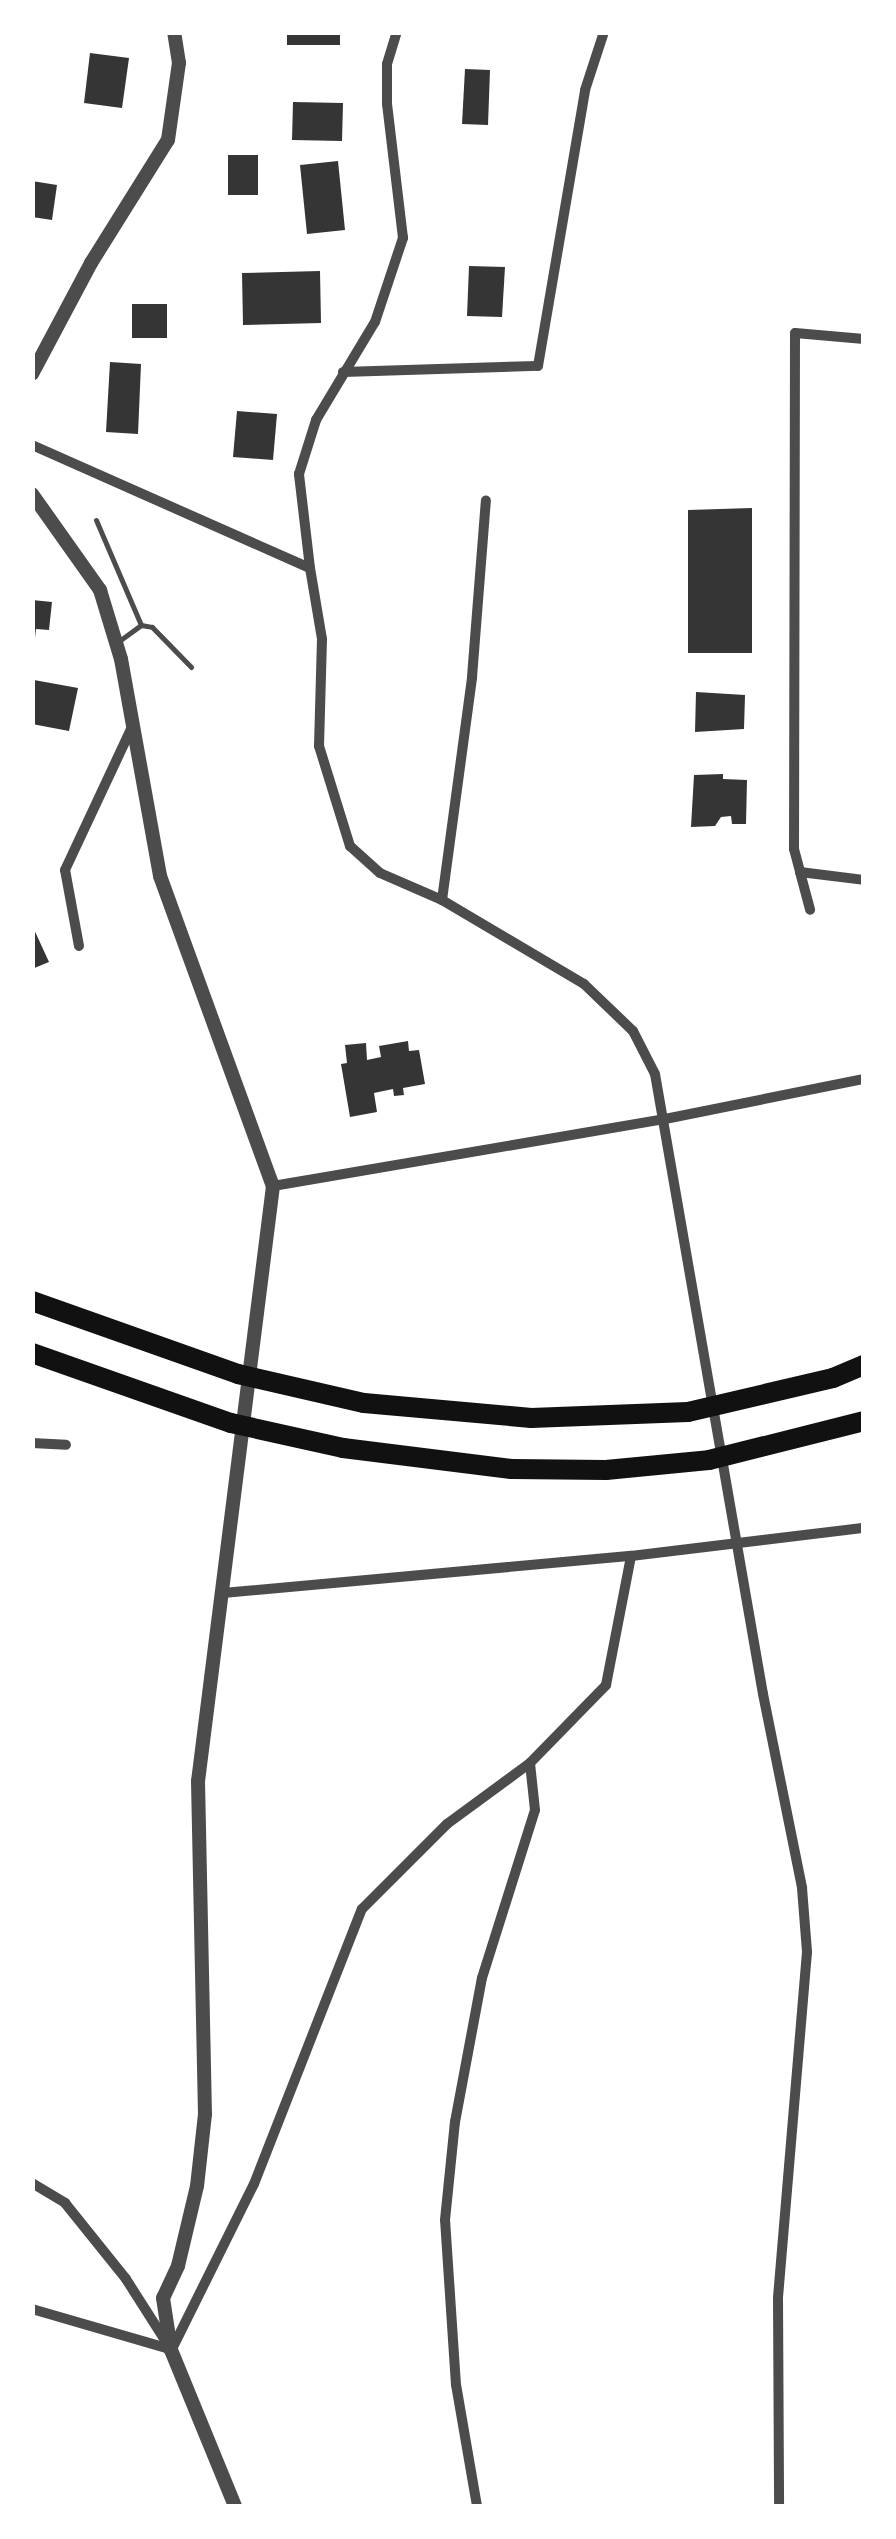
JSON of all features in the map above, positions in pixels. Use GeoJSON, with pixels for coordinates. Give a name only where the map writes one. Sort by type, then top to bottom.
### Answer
{"type":"FeatureCollection","features":[{"type":"Feature","properties":{"kind":"highway"},"geometry":{"type":"LineString","coordinates":[[32,1301],[238,1374],[364,1403],[532,1418],[688,1412],[833,1378],[864,1366]]}},
{"type":"Feature","properties":{"kind":"highway"},"geometry":{"type":"LineString","coordinates":[[32,1353],[232,1423],[343,1448],[512,1469],[606,1470],[709,1460],[864,1421]]}},
{"type":"Feature","properties":{"kind":"street"},"geometry":{"type":"LineString","coordinates":[[32,374],[91,263],[168,140],[176,104],[178,62],[174,32]]}},
{"type":"Feature","properties":{"kind":"street"},"geometry":{"type":"LineString","coordinates":[[397,32],[387,64],[386,104],[402,238],[374,322],[316,420],[299,474],[322,640],[318,746],[335,810],[350,846],[380,873],[442,900],[584,984],[632,1031],[655,1074],[763,1694],[800,1872],[807,1952],[778,2298],[779,2506]]}},
{"type":"Feature","properties":{"kind":"street"},"geometry":{"type":"LineString","coordinates":[[343,372],[538,366],[585,90],[604,32]]}},
{"type":"Feature","properties":{"kind":"street"},"geometry":{"type":"LineString","coordinates":[[810,910],[794,848],[795,334],[864,339]]}},
{"type":"Feature","properties":{"kind":"street"},"geometry":{"type":"LineString","coordinates":[[32,446],[310,568]]}},
{"type":"Feature","properties":{"kind":"street"},"geometry":{"type":"LineString","coordinates":[[32,494],[100,590],[116,643],[160,876],[272,1186],[198,1780],[206,2114],[197,2186],[178,2266],[163,2298],[171,2350]]}},
{"type":"Feature","properties":{"kind":"street"},"geometry":{"type":"LineString","coordinates":[[442,900],[472,677],[486,501]]}},
{"type":"Feature","properties":{"kind":"street"},"geometry":{"type":"LineString","coordinates":[[78,946],[65,870],[131,728]]}},
{"type":"Feature","properties":{"kind":"street"},"geometry":{"type":"LineString","coordinates":[[800,872],[864,880]]}},
{"type":"Feature","properties":{"kind":"street"},"geometry":{"type":"LineString","coordinates":[[272,1186],[664,1119],[864,1079]]}},
{"type":"Feature","properties":{"kind":"street"},"geometry":{"type":"LineString","coordinates":[[32,1442],[66,1445]]}},
{"type":"Feature","properties":{"kind":"street"},"geometry":{"type":"LineString","coordinates":[[224,1593],[631,1556],[864,1528]]}},
{"type":"Feature","properties":{"kind":"street"},"geometry":{"type":"LineString","coordinates":[[171,2350],[254,2184],[362,1909],[447,1824],[530,1763],[606,1685],[631,1556]]}},
{"type":"Feature","properties":{"kind":"street"},"geometry":{"type":"LineString","coordinates":[[477,2506],[456,2386],[445,2220],[454,2122],[482,1978],[535,1810],[530,1763]]}},
{"type":"Feature","properties":{"kind":"street"},"geometry":{"type":"LineString","coordinates":[[32,2183],[65,2203],[126,2279],[171,2350],[234,2506]]}},
{"type":"Feature","properties":{"kind":"street"},"geometry":{"type":"LineString","coordinates":[[32,2309],[171,2350]]}},
{"type":"Feature","properties":{"kind":"lane"},"geometry":{"type":"LineString","coordinates":[[96,520],[140,625]]}},
{"type":"Feature","properties":{"kind":"lane"},"geometry":{"type":"LineString","coordinates":[[116,643],[140,625],[152,627],[191,667]]}},
{"type":"Feature","properties":{"kind":"building"},"geometry":{"type":"Polygon","coordinates":[[[287,32],[340,32],[340,45],[287,45],[287,32]]]}},
{"type":"Feature","properties":{"kind":"building"},"geometry":{"type":"Polygon","coordinates":[[[90,53],[129,58],[122,108],[84,103],[90,53]]]}},
{"type":"Feature","properties":{"kind":"building"},"geometry":{"type":"Polygon","coordinates":[[[465,69],[490,70],[488,125],[462,124],[465,69]]]}},
{"type":"Feature","properties":{"kind":"building"},"geometry":{"type":"Polygon","coordinates":[[[293,102],[343,103],[342,141],[292,140],[293,102]]]}},
{"type":"Feature","properties":{"kind":"building"},"geometry":{"type":"Polygon","coordinates":[[[228,155],[258,155],[258,195],[228,195],[228,155]]]}},
{"type":"Feature","properties":{"kind":"building"},"geometry":{"type":"Polygon","coordinates":[[[338,161],[345,230],[307,234],[300,165],[338,161]]]}},
{"type":"Feature","properties":{"kind":"building"},"geometry":{"type":"Polygon","coordinates":[[[32,181],[57,185],[52,220],[32,217],[32,181]]]}},
{"type":"Feature","properties":{"kind":"building"},"geometry":{"type":"Polygon","coordinates":[[[469,266],[505,267],[502,317],[467,316],[469,266]]]}},
{"type":"Feature","properties":{"kind":"building"},"geometry":{"type":"Polygon","coordinates":[[[320,271],[321,323],[243,325],[242,273],[320,271]]]}},
{"type":"Feature","properties":{"kind":"building"},"geometry":{"type":"Polygon","coordinates":[[[132,304],[167,304],[167,338],[132,338],[132,304]]]}},
{"type":"Feature","properties":{"kind":"building"},"geometry":{"type":"Polygon","coordinates":[[[110,362],[141,364],[138,434],[106,432],[110,362]]]}},
{"type":"Feature","properties":{"kind":"building"},"geometry":{"type":"Polygon","coordinates":[[[237,411],[277,414],[273,460],[233,457],[237,411]]]}},
{"type":"Feature","properties":{"kind":"building"},"geometry":{"type":"Polygon","coordinates":[[[752,508],[752,653],[688,653],[688,510],[752,508]]]}},
{"type":"Feature","properties":{"kind":"building"},"geometry":{"type":"Polygon","coordinates":[[[32,600],[52,602],[49,630],[36,629],[35,638],[32,600]]]}},
{"type":"Feature","properties":{"kind":"building"},"geometry":{"type":"Polygon","coordinates":[[[34,680],[78,688],[69,731],[32,724],[34,680]]]}},
{"type":"Feature","properties":{"kind":"building"},"geometry":{"type":"Polygon","coordinates":[[[696,692],[745,695],[744,729],[695,732],[696,692]]]}},
{"type":"Feature","properties":{"kind":"building"},"geometry":{"type":"Polygon","coordinates":[[[723,774],[723,779],[747,780],[746,824],[732,824],[731,816],[721,817],[715,826],[691,827],[694,775],[723,774]]]}},
{"type":"Feature","properties":{"kind":"building"},"geometry":{"type":"Polygon","coordinates":[[[32,925],[49,962],[32,969],[32,925]]]}},
{"type":"Feature","properties":{"kind":"building"},"geometry":{"type":"Polygon","coordinates":[[[408,1041],[409,1051],[419,1050],[425,1084],[403,1088],[404,1095],[394,1096],[393,1089],[374,1093],[377,1112],[350,1117],[341,1064],[347,1063],[345,1045],[366,1043],[367,1060],[381,1057],[379,1046],[408,1041]]]}}]}
